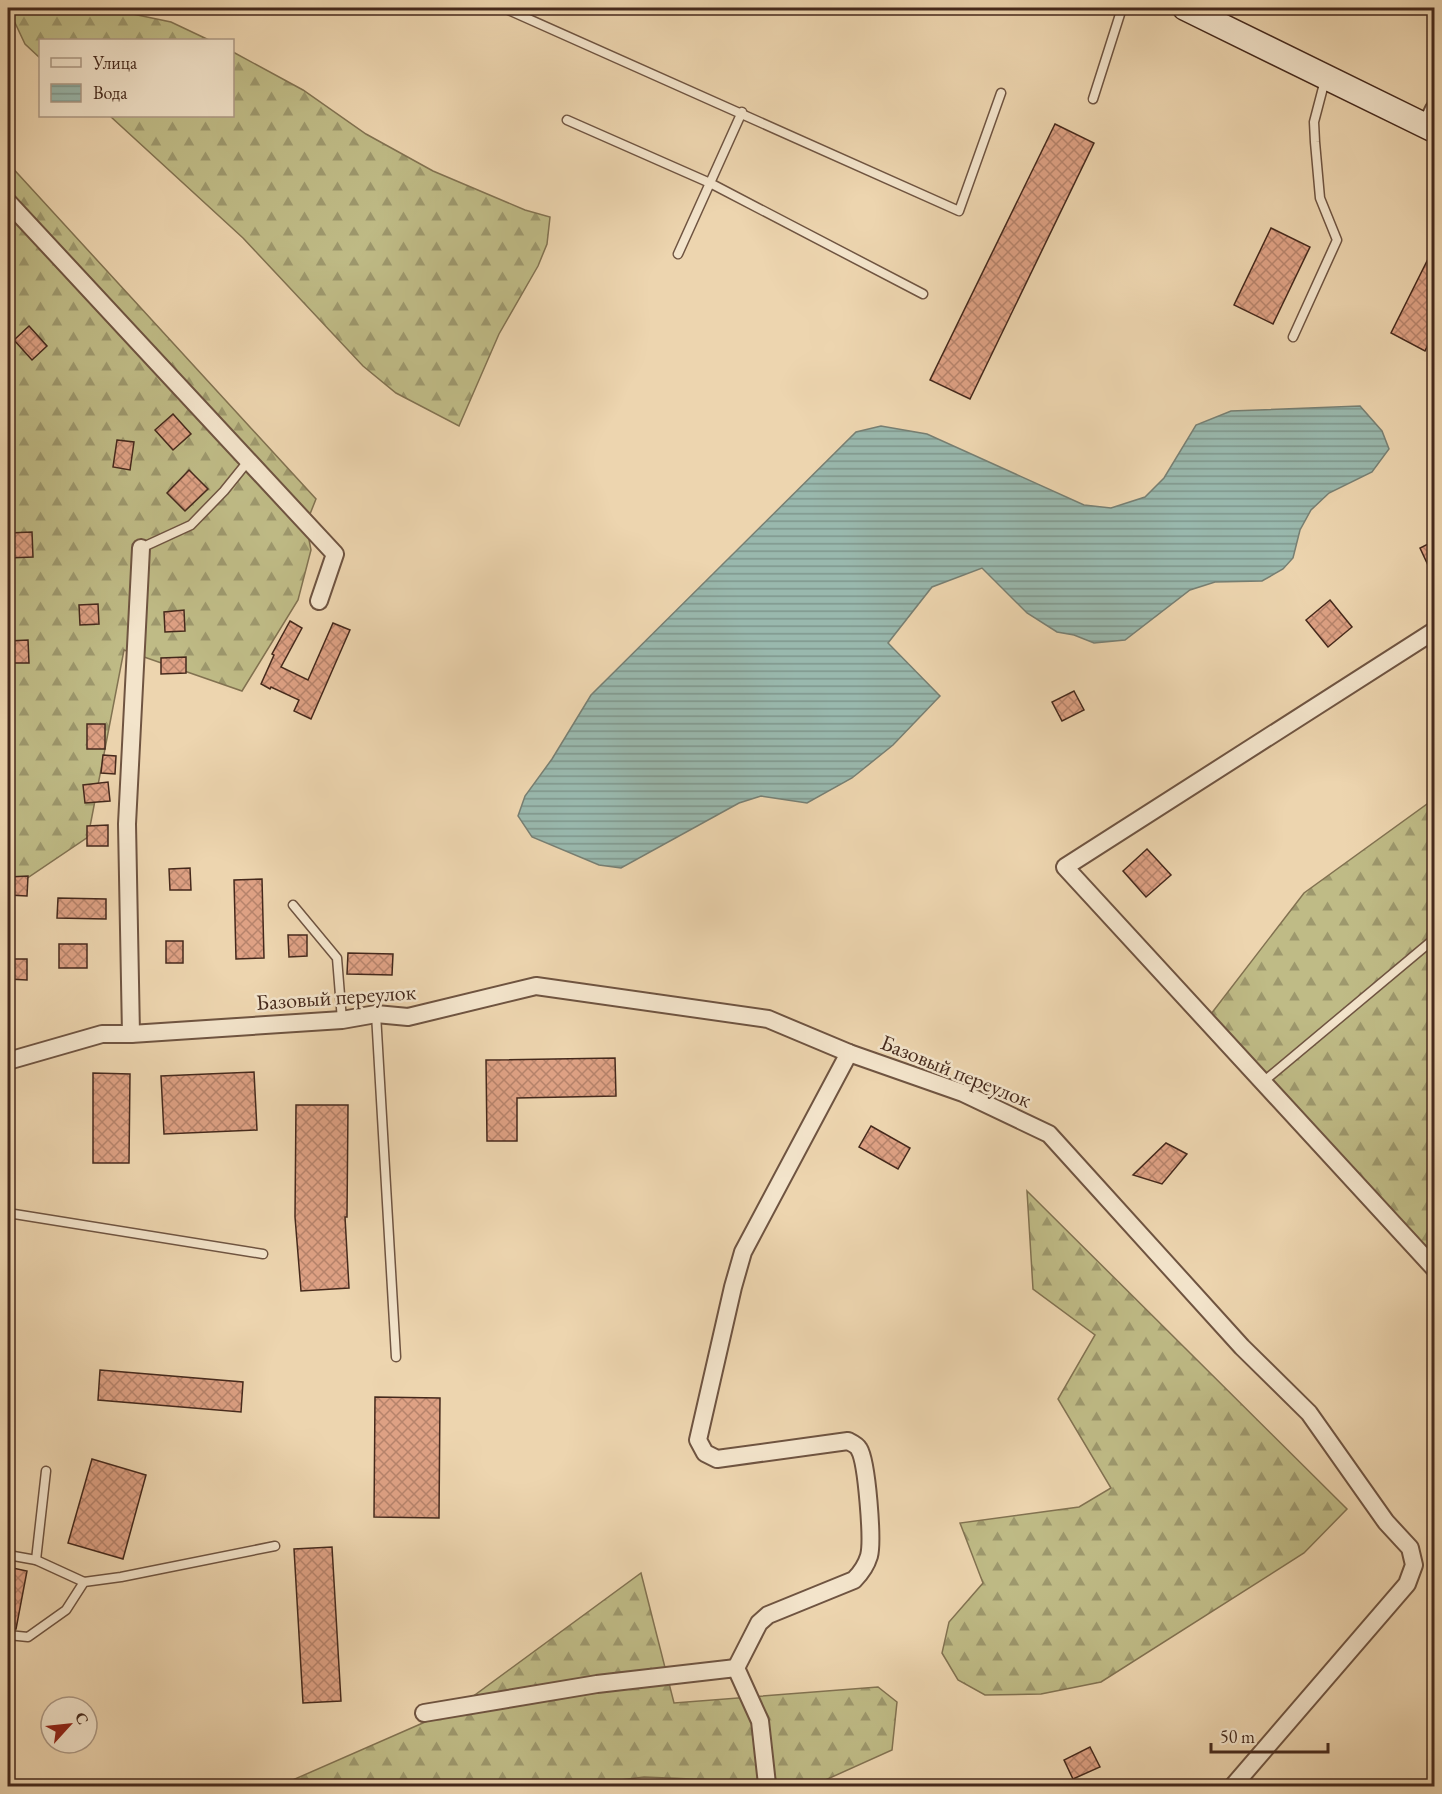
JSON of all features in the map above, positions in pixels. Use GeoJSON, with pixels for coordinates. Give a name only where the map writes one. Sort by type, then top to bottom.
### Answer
{"type":"FeatureCollection","features":[{"type":"Feature","properties":{"kind":"main road"},"geometry":{"type":"LineString","coordinates":[[1191,9],[1326,77],[1432,122]]}},
{"type":"Feature","properties":{"kind":"street"},"geometry":{"type":"LineString","coordinates":[[8,202],[335,554],[319,601]]}},
{"type":"Feature","properties":{"kind":"street"},"geometry":{"type":"LineString","coordinates":[[131,1034],[127,824],[141,548]]}},
{"type":"Feature","properties":{"kind":"street"},"geometry":{"type":"LineString","coordinates":[[1434,631],[1065,867],[1434,1268]]}},
{"type":"Feature","properties":{"kind":"street","name":"Базовый переулок"},"geometry":{"type":"LineString","coordinates":[[8,1061],[102,1034],[342,1020],[376,1014],[408,1017],[536,986],[768,1019],[849,1053],[963,1094],[1049,1134],[1242,1347],[1309,1413],[1386,1522],[1410,1548],[1414,1565],[1407,1584],[1233,1786]]}},
{"type":"Feature","properties":{"kind":"street"},"geometry":{"type":"LineString","coordinates":[[736,1668],[759,1623],[768,1615],[854,1580],[864,1569],[869,1557],[871,1540],[863,1460],[859,1448],[848,1441],[717,1459],[705,1453],[698,1440],[743,1252],[849,1053]]}},
{"type":"Feature","properties":{"kind":"street"},"geometry":{"type":"LineString","coordinates":[[424,1713],[597,1684],[736,1668]]}},
{"type":"Feature","properties":{"kind":"street"},"geometry":{"type":"LineString","coordinates":[[736,1668],[760,1721],[767,1784],[770,1786]]}},
{"type":"Feature","properties":{"kind":"lane"},"geometry":{"type":"LineString","coordinates":[[504,8],[742,112],[959,211],[1001,93]]}},
{"type":"Feature","properties":{"kind":"lane"},"geometry":{"type":"LineString","coordinates":[[1093,99],[1122,8]]}},
{"type":"Feature","properties":{"kind":"lane"},"geometry":{"type":"LineString","coordinates":[[1293,337],[1337,240],[1320,198],[1314,122],[1326,77]]}},
{"type":"Feature","properties":{"kind":"lane"},"geometry":{"type":"LineString","coordinates":[[678,254],[742,112]]}},
{"type":"Feature","properties":{"kind":"lane"},"geometry":{"type":"LineString","coordinates":[[567,120],[710,183],[923,294]]}},
{"type":"Feature","properties":{"kind":"lane"},"geometry":{"type":"LineString","coordinates":[[141,548],[191,525],[224,491],[249,460]]}},
{"type":"Feature","properties":{"kind":"lane"},"geometry":{"type":"LineString","coordinates":[[293,905],[337,958],[342,1020]]}},
{"type":"Feature","properties":{"kind":"lane"},"geometry":{"type":"LineString","coordinates":[[1263,1082],[1434,939]]}},
{"type":"Feature","properties":{"kind":"lane"},"geometry":{"type":"LineString","coordinates":[[376,1014],[396,1357]]}},
{"type":"Feature","properties":{"kind":"lane"},"geometry":{"type":"LineString","coordinates":[[8,1213],[263,1254]]}},
{"type":"Feature","properties":{"kind":"lane"},"geometry":{"type":"LineString","coordinates":[[36,1560],[46,1471]]}},
{"type":"Feature","properties":{"kind":"lane"},"geometry":{"type":"LineString","coordinates":[[8,1555],[36,1560],[84,1582],[121,1578],[275,1546]]}},
{"type":"Feature","properties":{"kind":"lane"},"geometry":{"type":"LineString","coordinates":[[8,1635],[27,1637],[66,1610],[84,1582]]}},
{"type":"Feature","properties":{"kind":"green space"},"geometry":{"type":"Polygon","coordinates":[[[8,8],[104,8],[171,22],[207,39],[39,39],[39,57],[25,44],[8,8]]]}},
{"type":"Feature","properties":{"kind":"green space"},"geometry":{"type":"Polygon","coordinates":[[[234,53],[303,90],[366,134],[433,171],[525,210],[550,217],[547,244],[538,266],[499,334],[459,426],[396,393],[363,366],[243,238],[111,117],[234,117],[234,53]]]}},
{"type":"Feature","properties":{"kind":"green space"},"geometry":{"type":"Polygon","coordinates":[[[8,163],[316,499],[306,524],[311,550],[298,600],[242,691],[124,650],[88,837],[8,891],[8,163]]]}},
{"type":"Feature","properties":{"kind":"green space"},"geometry":{"type":"Polygon","coordinates":[[[1434,799],[1434,1255],[1211,1014],[1304,893],[1434,799]]]}},
{"type":"Feature","properties":{"kind":"green space"},"geometry":{"type":"Polygon","coordinates":[[[1027,1191],[1347,1509],[1304,1553],[1101,1682],[1041,1694],[985,1695],[958,1680],[942,1653],[949,1622],[983,1583],[960,1523],[1079,1507],[1111,1488],[1058,1399],[1095,1335],[1033,1289],[1027,1191]]]}},
{"type":"Feature","properties":{"kind":"green space"},"geometry":{"type":"Polygon","coordinates":[[[641,1573],[674,1703],[878,1687],[897,1702],[892,1750],[812,1786],[644,1777],[573,1786],[279,1786],[457,1708],[641,1573]]]}},
{"type":"Feature","properties":{"kind":"water"},"geometry":{"type":"Polygon","coordinates":[[[1360,406],[1382,431],[1389,449],[1372,472],[1329,493],[1311,510],[1300,530],[1293,558],[1283,569],[1262,581],[1215,582],[1190,590],[1125,640],[1094,643],[1074,635],[1057,632],[1027,613],[982,568],[932,587],[888,643],[940,696],[893,745],[852,778],[807,803],[761,796],[739,803],[621,868],[599,865],[532,837],[518,816],[525,796],[552,759],[591,695],[856,432],[881,426],[927,434],[1084,505],[1111,508],[1145,497],[1164,478],[1196,425],[1231,411],[1360,406]]]}},
{"type":"Feature","properties":{"kind":"building"},"geometry":{"type":"Polygon","coordinates":[[[1055,124],[1094,143],[970,399],[930,380],[1055,124]]]}},
{"type":"Feature","properties":{"kind":"building"},"geometry":{"type":"Polygon","coordinates":[[[1271,228],[1310,247],[1273,324],[1234,305],[1271,228]]]}},
{"type":"Feature","properties":{"kind":"building"},"geometry":{"type":"Polygon","coordinates":[[[1434,247],[1434,332],[1425,351],[1391,333],[1434,247]]]}},
{"type":"Feature","properties":{"kind":"building"},"geometry":{"type":"Polygon","coordinates":[[[29,326],[47,346],[32,360],[14,340],[29,326]]]}},
{"type":"Feature","properties":{"kind":"building"},"geometry":{"type":"Polygon","coordinates":[[[173,414],[191,434],[173,450],[155,430],[173,414]]]}},
{"type":"Feature","properties":{"kind":"building"},"geometry":{"type":"Polygon","coordinates":[[[117,440],[134,442],[130,470],[113,467],[117,440]]]}},
{"type":"Feature","properties":{"kind":"building"},"geometry":{"type":"Polygon","coordinates":[[[189,470],[208,489],[185,511],[167,493],[189,470]]]}},
{"type":"Feature","properties":{"kind":"building"},"geometry":{"type":"Polygon","coordinates":[[[32,532],[33,557],[8,558],[8,533],[32,532]]]}},
{"type":"Feature","properties":{"kind":"building"},"geometry":{"type":"Polygon","coordinates":[[[1434,541],[1434,578],[1420,548],[1434,541]]]}},
{"type":"Feature","properties":{"kind":"building"},"geometry":{"type":"Polygon","coordinates":[[[1330,600],[1352,627],[1328,647],[1306,620],[1330,600]]]}},
{"type":"Feature","properties":{"kind":"building"},"geometry":{"type":"Polygon","coordinates":[[[98,604],[99,624],[80,625],[79,605],[98,604]]]}},
{"type":"Feature","properties":{"kind":"building"},"geometry":{"type":"Polygon","coordinates":[[[184,610],[185,631],[165,632],[164,612],[184,610]]]}},
{"type":"Feature","properties":{"kind":"building"},"geometry":{"type":"Polygon","coordinates":[[[290,621],[302,628],[281,667],[308,680],[333,623],[350,630],[311,719],[294,711],[299,700],[261,684],[274,655],[272,654],[290,621]]]}},
{"type":"Feature","properties":{"kind":"building"},"geometry":{"type":"Polygon","coordinates":[[[28,640],[29,663],[8,663],[8,641],[28,640]]]}},
{"type":"Feature","properties":{"kind":"building"},"geometry":{"type":"Polygon","coordinates":[[[186,657],[186,673],[161,674],[161,658],[186,657]]]}},
{"type":"Feature","properties":{"kind":"building"},"geometry":{"type":"Polygon","coordinates":[[[1074,691],[1084,710],[1062,721],[1052,702],[1074,691]]]}},
{"type":"Feature","properties":{"kind":"building"},"geometry":{"type":"Polygon","coordinates":[[[87,724],[105,724],[105,749],[87,749],[87,724]]]}},
{"type":"Feature","properties":{"kind":"building"},"geometry":{"type":"Polygon","coordinates":[[[103,755],[116,756],[115,774],[101,773],[103,755]]]}},
{"type":"Feature","properties":{"kind":"building"},"geometry":{"type":"Polygon","coordinates":[[[108,782],[110,801],[85,803],[83,785],[108,782]]]}},
{"type":"Feature","properties":{"kind":"building"},"geometry":{"type":"Polygon","coordinates":[[[108,825],[108,846],[87,846],[87,826],[108,825]]]}},
{"type":"Feature","properties":{"kind":"building"},"geometry":{"type":"Polygon","coordinates":[[[1147,849],[1171,875],[1146,897],[1123,871],[1147,849]]]}},
{"type":"Feature","properties":{"kind":"building"},"geometry":{"type":"Polygon","coordinates":[[[190,868],[191,890],[170,890],[169,869],[190,868]]]}},
{"type":"Feature","properties":{"kind":"building"},"geometry":{"type":"Polygon","coordinates":[[[28,876],[27,896],[8,895],[8,877],[28,876]]]}},
{"type":"Feature","properties":{"kind":"building"},"geometry":{"type":"Polygon","coordinates":[[[262,879],[264,958],[236,959],[234,880],[262,879]]]}},
{"type":"Feature","properties":{"kind":"building"},"geometry":{"type":"Polygon","coordinates":[[[58,898],[106,899],[106,919],[57,918],[58,898]]]}},
{"type":"Feature","properties":{"kind":"building"},"geometry":{"type":"Polygon","coordinates":[[[288,935],[307,935],[307,956],[289,957],[288,935]]]}},
{"type":"Feature","properties":{"kind":"building"},"geometry":{"type":"Polygon","coordinates":[[[166,941],[183,941],[183,963],[166,963],[166,941]]]}},
{"type":"Feature","properties":{"kind":"building"},"geometry":{"type":"Polygon","coordinates":[[[59,944],[87,944],[87,968],[59,968],[59,944]]]}},
{"type":"Feature","properties":{"kind":"building"},"geometry":{"type":"Polygon","coordinates":[[[348,953],[393,954],[392,975],[347,974],[348,953]]]}},
{"type":"Feature","properties":{"kind":"building"},"geometry":{"type":"Polygon","coordinates":[[[8,959],[27,959],[27,980],[8,979],[8,959]]]}},
{"type":"Feature","properties":{"kind":"building"},"geometry":{"type":"Polygon","coordinates":[[[615,1058],[616,1096],[517,1098],[517,1141],[487,1141],[486,1060],[615,1058]]]}},
{"type":"Feature","properties":{"kind":"building"},"geometry":{"type":"Polygon","coordinates":[[[254,1072],[257,1130],[164,1134],[161,1076],[254,1072]]]}},
{"type":"Feature","properties":{"kind":"building"},"geometry":{"type":"Polygon","coordinates":[[[93,1073],[130,1074],[129,1163],[93,1163],[93,1073]]]}},
{"type":"Feature","properties":{"kind":"building"},"geometry":{"type":"Polygon","coordinates":[[[296,1105],[348,1105],[347,1217],[345,1217],[349,1288],[301,1291],[295,1217],[296,1105]]]}},
{"type":"Feature","properties":{"kind":"building"},"geometry":{"type":"Polygon","coordinates":[[[871,1126],[910,1148],[898,1169],[859,1147],[871,1126]]]}},
{"type":"Feature","properties":{"kind":"building"},"geometry":{"type":"Polygon","coordinates":[[[1166,1143],[1187,1154],[1162,1184],[1133,1175],[1166,1143]]]}},
{"type":"Feature","properties":{"kind":"building"},"geometry":{"type":"Polygon","coordinates":[[[100,1370],[243,1382],[241,1412],[98,1400],[100,1370]]]}},
{"type":"Feature","properties":{"kind":"building"},"geometry":{"type":"Polygon","coordinates":[[[375,1397],[440,1398],[439,1518],[374,1517],[375,1397]]]}},
{"type":"Feature","properties":{"kind":"building"},"geometry":{"type":"Polygon","coordinates":[[[92,1459],[146,1475],[123,1559],[68,1543],[92,1459]]]}},
{"type":"Feature","properties":{"kind":"building"},"geometry":{"type":"Polygon","coordinates":[[[332,1547],[341,1701],[303,1703],[294,1549],[332,1547]]]}},
{"type":"Feature","properties":{"kind":"building"},"geometry":{"type":"Polygon","coordinates":[[[8,1567],[27,1571],[16,1629],[8,1629],[8,1567]]]}},
{"type":"Feature","properties":{"kind":"building"},"geometry":{"type":"Polygon","coordinates":[[[1090,1747],[1100,1767],[1073,1779],[1064,1760],[1090,1747]]]}}]}
